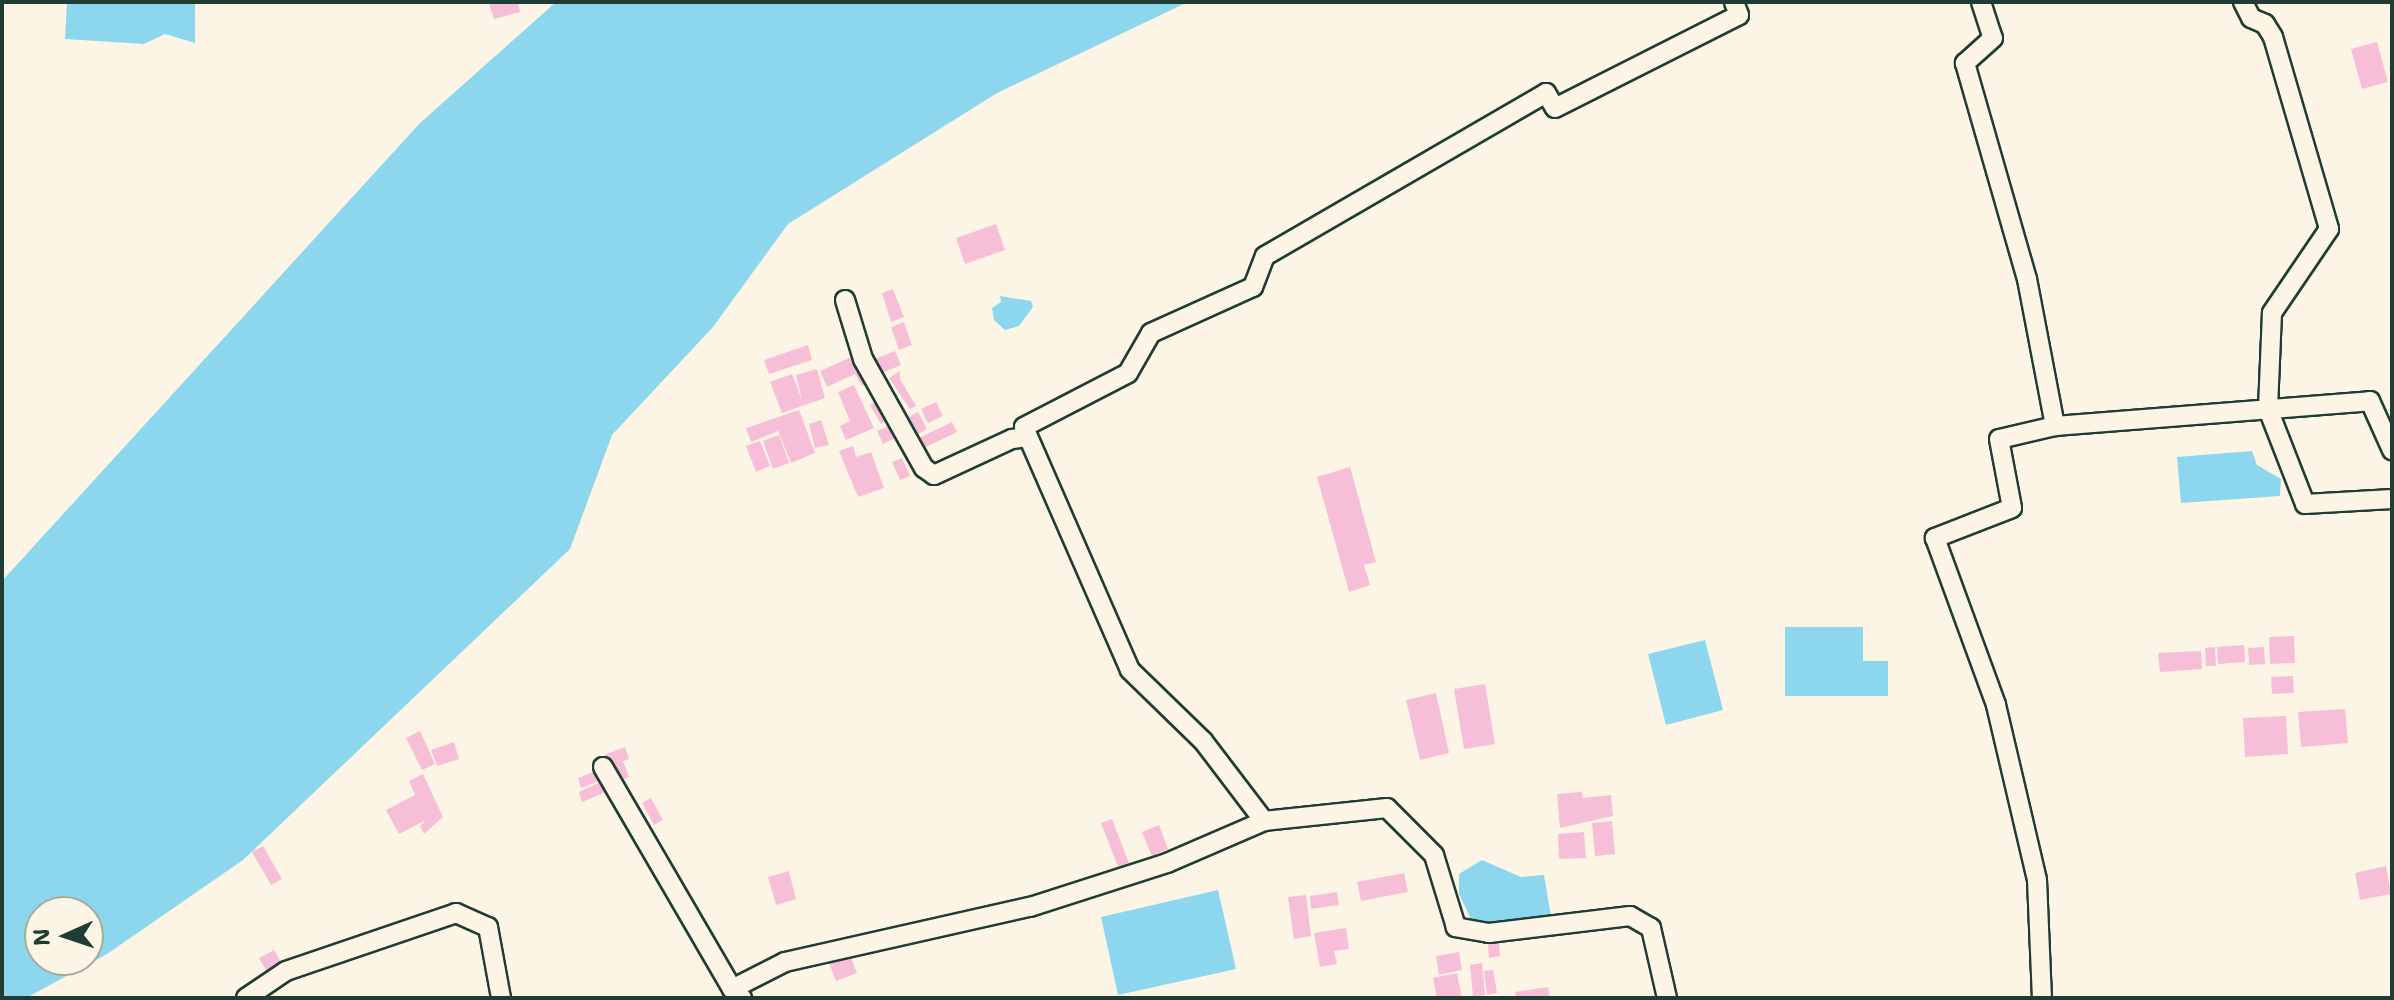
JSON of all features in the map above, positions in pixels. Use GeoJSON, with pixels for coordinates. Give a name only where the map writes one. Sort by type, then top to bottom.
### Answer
{"type":"FeatureCollection","features":[{"type":"Feature","properties":{"kind":"street"},"geometry":{"type":"LineString","coordinates":[[1264,821],[1203,741],[1130,670],[1024,427],[1128,373],[1151,333],[1253,287],[1265,256],[1546,93],[1555,108],[1739,15],[1734,2]]}},
{"type":"Feature","properties":{"kind":"street"},"geometry":{"type":"LineString","coordinates":[[1981,2],[1993,38],[1965,63],[2027,279],[2055,426]]}},
{"type":"Feature","properties":{"kind":"street"},"geometry":{"type":"LineString","coordinates":[[2243,2],[2251,18],[2265,24],[2273,37],[2329,229],[2272,313],[2268,409],[2305,504],[2392,499]]}},
{"type":"Feature","properties":{"kind":"street"},"geometry":{"type":"LineString","coordinates":[[845,300],[863,359],[924,468],[934,475],[1012,439],[1028,437]]}},
{"type":"Feature","properties":{"kind":"street"},"geometry":{"type":"LineString","coordinates":[[2042,998],[2037,880],[1996,705],[1935,538],[2012,508],[1999,439],[2055,426],[2370,401],[2392,450]]}},
{"type":"Feature","properties":{"kind":"street"},"geometry":{"type":"LineString","coordinates":[[603,767],[737,993],[785,962],[1030,907],[1167,863],[1264,821],[1387,808],[1434,855],[1456,927],[1489,933],[1630,916],[1651,928],[1667,998]]}},
{"type":"Feature","properties":{"kind":"street"},"geometry":{"type":"LineString","coordinates":[[246,998],[286,971],[456,913],[488,927],[501,998]]}},
{"type":"Feature","properties":{"kind":"water"},"geometry":{"type":"Polygon","coordinates":[[[67,2],[195,2],[195,43],[165,34],[144,44],[65,39],[67,2]]]}},
{"type":"Feature","properties":{"kind":"water"},"geometry":{"type":"Polygon","coordinates":[[[556,2],[1188,2],[997,93],[788,224],[713,327],[612,435],[570,549],[243,860],[104,956],[104,896],[24,896],[24,976],[66,976],[26,998],[2,998],[2,581],[420,123],[556,2]]]}},
{"type":"Feature","properties":{"kind":"water"},"geometry":{"type":"Polygon","coordinates":[[[1000,296],[1031,301],[1033,307],[1019,326],[1005,330],[994,320],[992,308],[1001,302],[1000,296]]]}},
{"type":"Feature","properties":{"kind":"water"},"geometry":{"type":"Polygon","coordinates":[[[2252,451],[2257,465],[2281,479],[2280,496],[2181,503],[2177,457],[2252,451]]]}},
{"type":"Feature","properties":{"kind":"water"},"geometry":{"type":"Polygon","coordinates":[[[1785,627],[1863,627],[1863,661],[1888,661],[1888,696],[1785,696],[1785,627]]]}},
{"type":"Feature","properties":{"kind":"water"},"geometry":{"type":"Polygon","coordinates":[[[1705,640],[1723,710],[1666,725],[1648,654],[1705,640]]]}},
{"type":"Feature","properties":{"kind":"water"},"geometry":{"type":"Polygon","coordinates":[[[1482,860],[1521,877],[1544,875],[1551,916],[1503,924],[1471,919],[1459,894],[1459,874],[1482,860]]]}},
{"type":"Feature","properties":{"kind":"water"},"geometry":{"type":"Polygon","coordinates":[[[1218,890],[1236,969],[1118,995],[1101,917],[1218,890]]]}},
{"type":"Feature","properties":{"kind":"building"},"geometry":{"type":"Polygon","coordinates":[[[518,2],[520,12],[494,19],[489,4],[518,2]]]}},
{"type":"Feature","properties":{"kind":"building"},"geometry":{"type":"Polygon","coordinates":[[[2377,42],[2388,82],[2362,89],[2351,49],[2377,42]]]}},
{"type":"Feature","properties":{"kind":"building"},"geometry":{"type":"Polygon","coordinates":[[[996,224],[1005,250],[965,264],[956,238],[996,224]]]}},
{"type":"Feature","properties":{"kind":"building"},"geometry":{"type":"Polygon","coordinates":[[[893,289],[904,317],[891,322],[882,293],[893,289]]]}},
{"type":"Feature","properties":{"kind":"building"},"geometry":{"type":"Polygon","coordinates":[[[904,322],[912,345],[899,350],[891,327],[904,322]]]}},
{"type":"Feature","properties":{"kind":"building"},"geometry":{"type":"Polygon","coordinates":[[[808,345],[812,360],[769,374],[764,360],[808,345]]]}},
{"type":"Feature","properties":{"kind":"building"},"geometry":{"type":"Polygon","coordinates":[[[895,351],[901,365],[882,373],[875,359],[895,351]]]}},
{"type":"Feature","properties":{"kind":"building"},"geometry":{"type":"Polygon","coordinates":[[[860,353],[873,380],[862,386],[855,374],[827,387],[820,371],[860,353]]]}},
{"type":"Feature","properties":{"kind":"building"},"geometry":{"type":"Polygon","coordinates":[[[817,369],[825,398],[782,413],[770,382],[792,374],[802,400],[796,375],[817,369]]]}},
{"type":"Feature","properties":{"kind":"building"},"geometry":{"type":"Polygon","coordinates":[[[900,371],[900,379],[916,406],[910,409],[889,378],[900,371]]]}},
{"type":"Feature","properties":{"kind":"building"},"geometry":{"type":"Polygon","coordinates":[[[854,385],[874,428],[846,440],[840,426],[850,421],[838,392],[854,385]]]}},
{"type":"Feature","properties":{"kind":"building"},"geometry":{"type":"Polygon","coordinates":[[[881,398],[892,418],[881,424],[870,405],[881,398]]]}},
{"type":"Feature","properties":{"kind":"building"},"geometry":{"type":"Polygon","coordinates":[[[936,402],[943,416],[928,423],[921,409],[936,402]]]}},
{"type":"Feature","properties":{"kind":"building"},"geometry":{"type":"Polygon","coordinates":[[[799,410],[815,453],[791,463],[778,431],[751,442],[746,428],[799,410]]]}},
{"type":"Feature","properties":{"kind":"building"},"geometry":{"type":"Polygon","coordinates":[[[918,412],[927,429],[918,434],[909,417],[918,412]]]}},
{"type":"Feature","properties":{"kind":"building"},"geometry":{"type":"Polygon","coordinates":[[[821,420],[829,445],[815,448],[809,424],[821,420]]]}},
{"type":"Feature","properties":{"kind":"building"},"geometry":{"type":"Polygon","coordinates":[[[898,422],[904,434],[883,444],[877,431],[898,422]]]}},
{"type":"Feature","properties":{"kind":"building"},"geometry":{"type":"Polygon","coordinates":[[[952,422],[957,432],[922,449],[917,439],[952,422]]]}},
{"type":"Feature","properties":{"kind":"building"},"geometry":{"type":"Polygon","coordinates":[[[779,435],[789,463],[773,469],[763,441],[779,435]]]}},
{"type":"Feature","properties":{"kind":"building"},"geometry":{"type":"Polygon","coordinates":[[[760,441],[770,466],[756,472],[746,446],[760,441]]]}},
{"type":"Feature","properties":{"kind":"building"},"geometry":{"type":"Polygon","coordinates":[[[853,446],[856,457],[871,452],[884,488],[858,497],[839,451],[853,446]]]}},
{"type":"Feature","properties":{"kind":"building"},"geometry":{"type":"Polygon","coordinates":[[[902,458],[910,476],[900,480],[892,462],[902,458]]]}},
{"type":"Feature","properties":{"kind":"building"},"geometry":{"type":"Polygon","coordinates":[[[1350,467],[1376,562],[1364,565],[1370,585],[1349,592],[1317,477],[1350,467]]]}},
{"type":"Feature","properties":{"kind":"building"},"geometry":{"type":"Polygon","coordinates":[[[2294,636],[2295,663],[2270,664],[2269,637],[2294,636]]]}},
{"type":"Feature","properties":{"kind":"building"},"geometry":{"type":"Polygon","coordinates":[[[2244,645],[2245,662],[2218,664],[2217,647],[2244,645]]]}},
{"type":"Feature","properties":{"kind":"building"},"geometry":{"type":"Polygon","coordinates":[[[2215,647],[2216,666],[2206,666],[2205,648],[2215,647]]]}},
{"type":"Feature","properties":{"kind":"building"},"geometry":{"type":"Polygon","coordinates":[[[2264,647],[2265,664],[2249,665],[2248,648],[2264,647]]]}},
{"type":"Feature","properties":{"kind":"building"},"geometry":{"type":"Polygon","coordinates":[[[2201,651],[2202,669],[2160,672],[2158,653],[2201,651]]]}},
{"type":"Feature","properties":{"kind":"building"},"geometry":{"type":"Polygon","coordinates":[[[2293,676],[2294,693],[2272,694],[2271,677],[2293,676]]]}},
{"type":"Feature","properties":{"kind":"building"},"geometry":{"type":"Polygon","coordinates":[[[1485,684],[1495,744],[1464,749],[1454,689],[1485,684]]]}},
{"type":"Feature","properties":{"kind":"building"},"geometry":{"type":"Polygon","coordinates":[[[1436,693],[1449,753],[1420,760],[1406,700],[1436,693]]]}},
{"type":"Feature","properties":{"kind":"building"},"geometry":{"type":"Polygon","coordinates":[[[2345,709],[2348,743],[2301,747],[2298,712],[2345,709]]]}},
{"type":"Feature","properties":{"kind":"building"},"geometry":{"type":"Polygon","coordinates":[[[2286,716],[2288,754],[2245,757],[2243,718],[2286,716]]]}},
{"type":"Feature","properties":{"kind":"building"},"geometry":{"type":"Polygon","coordinates":[[[420,731],[435,764],[422,770],[406,738],[420,731]]]}},
{"type":"Feature","properties":{"kind":"building"},"geometry":{"type":"Polygon","coordinates":[[[454,742],[459,759],[437,766],[431,750],[454,742]]]}},
{"type":"Feature","properties":{"kind":"building"},"geometry":{"type":"Polygon","coordinates":[[[625,747],[629,759],[623,761],[629,777],[616,783],[604,755],[625,747]]]}},
{"type":"Feature","properties":{"kind":"building"},"geometry":{"type":"Polygon","coordinates":[[[601,769],[604,779],[581,788],[578,778],[601,769]]]}},
{"type":"Feature","properties":{"kind":"building"},"geometry":{"type":"Polygon","coordinates":[[[423,774],[443,817],[424,834],[420,826],[426,820],[399,834],[386,810],[415,795],[409,781],[423,774]]]}},
{"type":"Feature","properties":{"kind":"building"},"geometry":{"type":"Polygon","coordinates":[[[603,781],[608,791],[582,802],[579,792],[603,781]]]}},
{"type":"Feature","properties":{"kind":"building"},"geometry":{"type":"Polygon","coordinates":[[[1582,792],[1583,798],[1611,795],[1613,816],[1560,828],[1557,794],[1582,792]]]}},
{"type":"Feature","properties":{"kind":"building"},"geometry":{"type":"Polygon","coordinates":[[[651,798],[663,820],[654,825],[642,803],[651,798]]]}},
{"type":"Feature","properties":{"kind":"building"},"geometry":{"type":"Polygon","coordinates":[[[1112,819],[1129,863],[1118,867],[1101,823],[1112,819]]]}},
{"type":"Feature","properties":{"kind":"building"},"geometry":{"type":"Polygon","coordinates":[[[1612,821],[1615,854],[1595,856],[1592,823],[1612,821]]]}},
{"type":"Feature","properties":{"kind":"building"},"geometry":{"type":"Polygon","coordinates":[[[1159,825],[1168,849],[1152,856],[1142,832],[1159,825]]]}},
{"type":"Feature","properties":{"kind":"building"},"geometry":{"type":"Polygon","coordinates":[[[1584,832],[1586,858],[1559,859],[1558,834],[1584,832]]]}},
{"type":"Feature","properties":{"kind":"building"},"geometry":{"type":"Polygon","coordinates":[[[263,846],[282,879],[271,885],[252,852],[263,846]]]}},
{"type":"Feature","properties":{"kind":"building"},"geometry":{"type":"Polygon","coordinates":[[[2386,866],[2391,894],[2360,900],[2355,873],[2386,866]]]}},
{"type":"Feature","properties":{"kind":"building"},"geometry":{"type":"Polygon","coordinates":[[[789,871],[796,899],[776,905],[768,877],[789,871]]]}},
{"type":"Feature","properties":{"kind":"building"},"geometry":{"type":"Polygon","coordinates":[[[1404,873],[1408,892],[1361,901],[1357,882],[1404,873]]]}},
{"type":"Feature","properties":{"kind":"building"},"geometry":{"type":"Polygon","coordinates":[[[1337,892],[1339,905],[1311,909],[1310,896],[1337,892]]]}},
{"type":"Feature","properties":{"kind":"building"},"geometry":{"type":"Polygon","coordinates":[[[1306,895],[1311,936],[1294,939],[1288,897],[1306,895]]]}},
{"type":"Feature","properties":{"kind":"building"},"geometry":{"type":"Polygon","coordinates":[[[1346,928],[1349,949],[1334,951],[1337,964],[1320,967],[1314,933],[1346,928]]]}},
{"type":"Feature","properties":{"kind":"building"},"geometry":{"type":"Polygon","coordinates":[[[1499,941],[1500,956],[1489,958],[1488,942],[1499,941]]]}},
{"type":"Feature","properties":{"kind":"building"},"geometry":{"type":"Polygon","coordinates":[[[274,950],[283,966],[268,974],[259,958],[274,950]]]}},
{"type":"Feature","properties":{"kind":"building"},"geometry":{"type":"Polygon","coordinates":[[[848,950],[857,973],[836,981],[827,958],[848,950]]]}},
{"type":"Feature","properties":{"kind":"building"},"geometry":{"type":"Polygon","coordinates":[[[1459,952],[1462,970],[1439,975],[1436,956],[1459,952]]]}},
{"type":"Feature","properties":{"kind":"building"},"geometry":{"type":"Polygon","coordinates":[[[1482,963],[1485,995],[1473,997],[1470,965],[1482,963]]]}},
{"type":"Feature","properties":{"kind":"building"},"geometry":{"type":"Polygon","coordinates":[[[1493,970],[1497,993],[1487,995],[1484,971],[1493,970]]]}},
{"type":"Feature","properties":{"kind":"building"},"geometry":{"type":"Polygon","coordinates":[[[1457,973],[1462,998],[1437,998],[1433,978],[1457,973]]]}},
{"type":"Feature","properties":{"kind":"building"},"geometry":{"type":"Polygon","coordinates":[[[1548,987],[1550,998],[1516,998],[1515,992],[1548,987]]]}}]}
